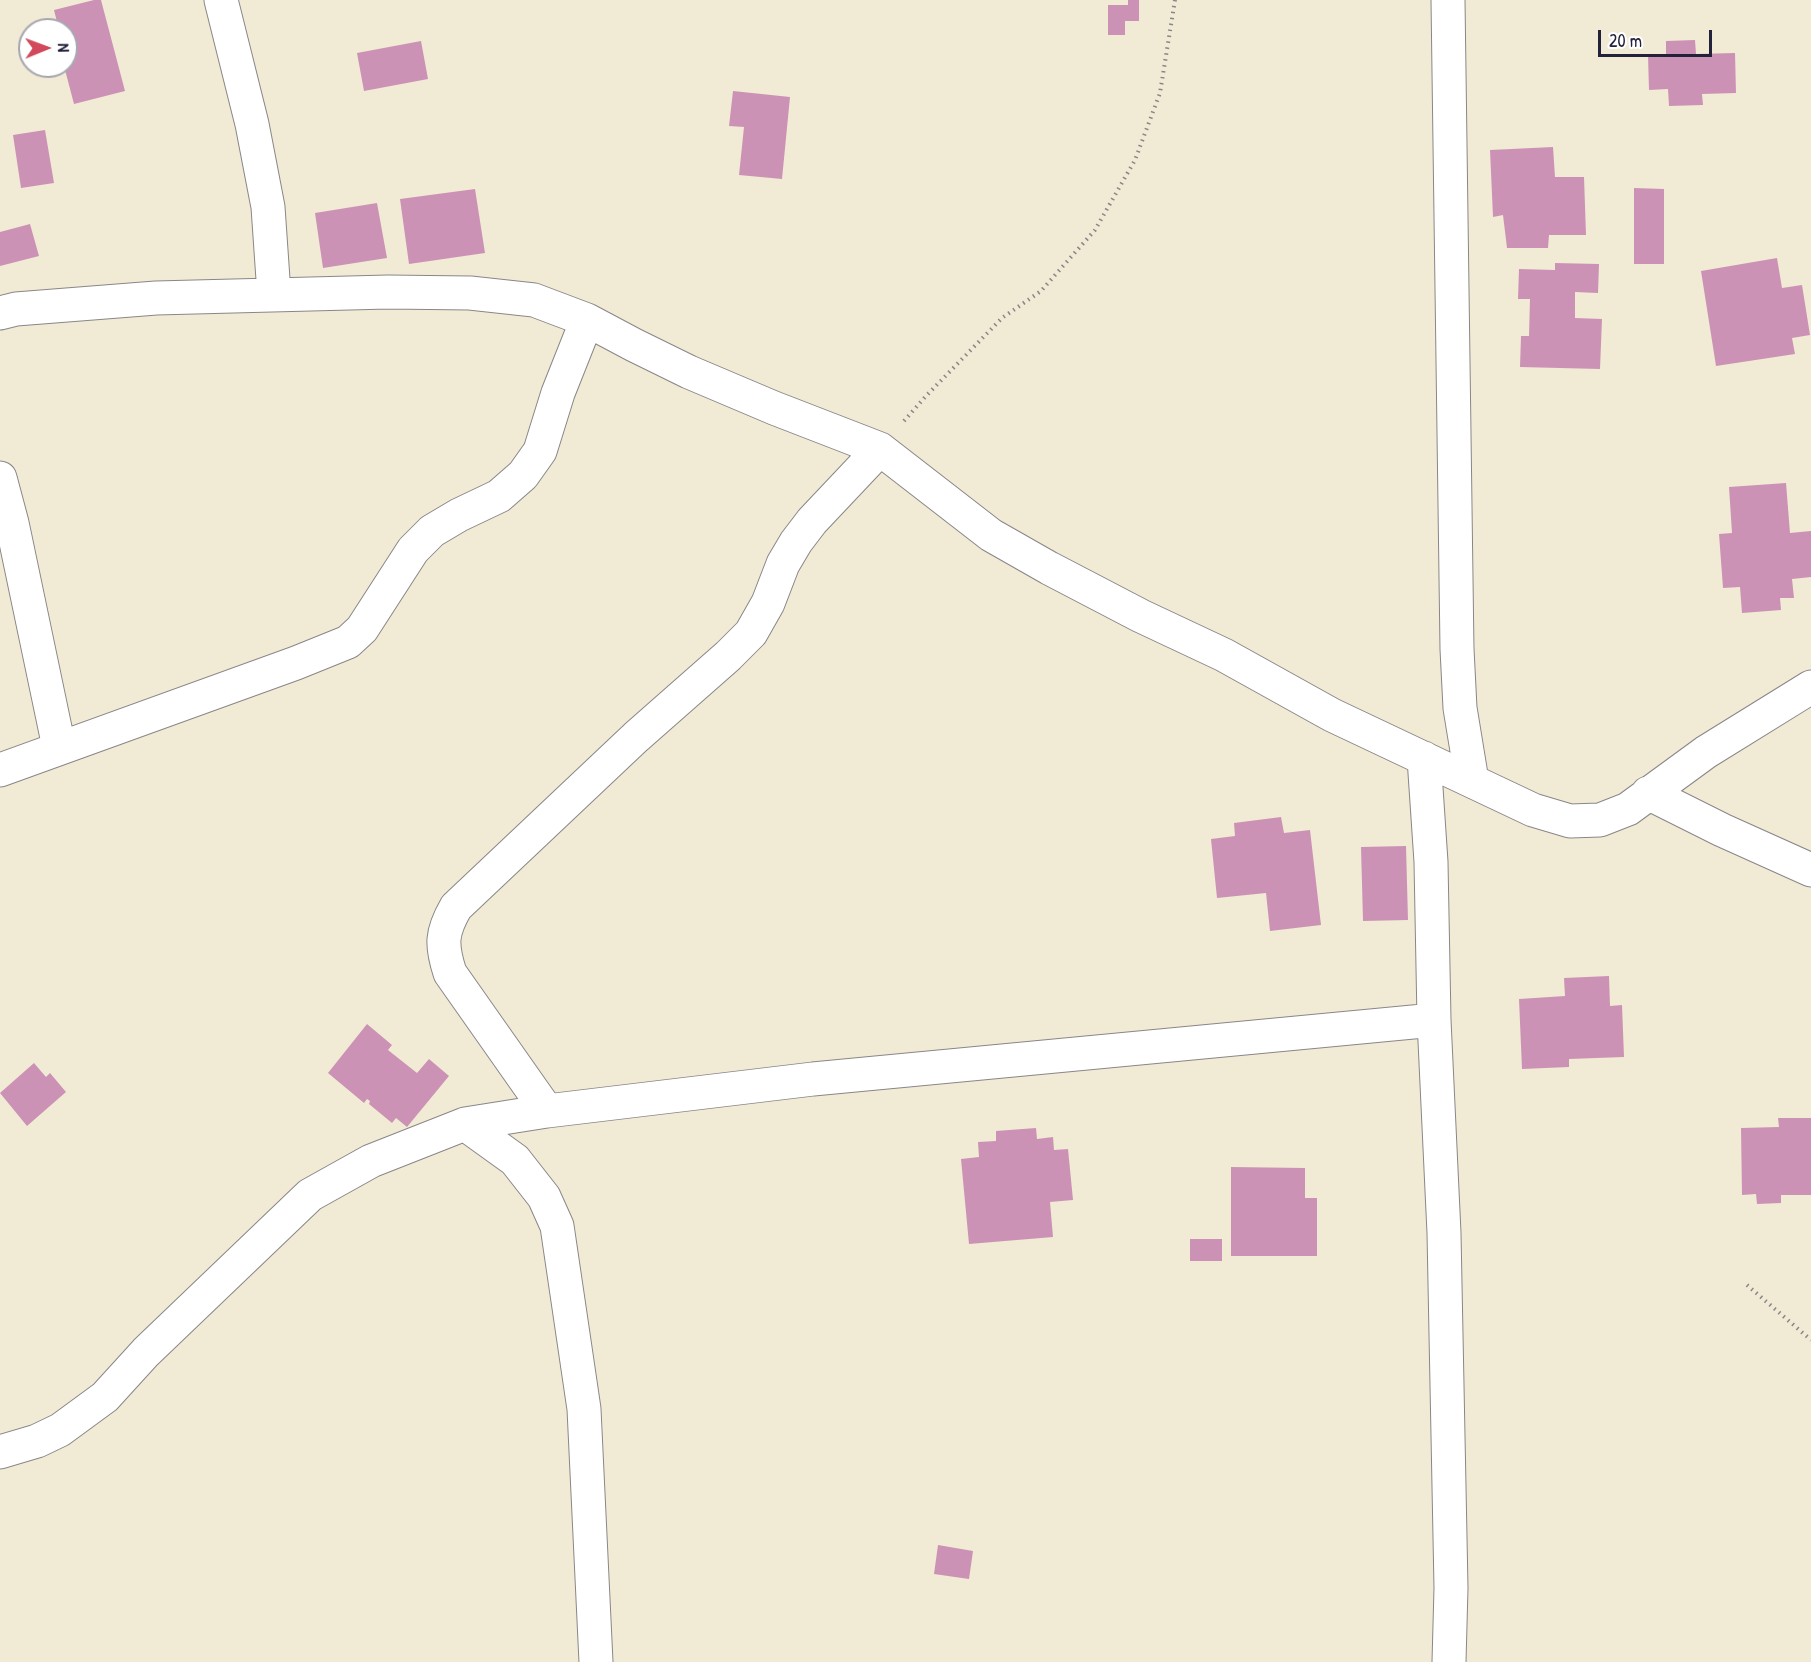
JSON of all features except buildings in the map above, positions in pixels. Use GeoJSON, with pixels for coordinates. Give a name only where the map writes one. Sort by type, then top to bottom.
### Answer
{"type":"FeatureCollection","features":[{"type":"Feature","properties":{"kind":"street"},"geometry":{"type":"LineString","coordinates":[[221,0],[252,123],[268,207],[274,294]]}},
{"type":"Feature","properties":{"kind":"street"},"geometry":{"type":"LineString","coordinates":[[1448,0],[1457,649],[1460,708],[1472,781]]}},
{"type":"Feature","properties":{"kind":"street"},"geometry":{"type":"LineString","coordinates":[[0,313],[15,309],[156,298],[274,294],[470,293],[534,300],[587,320],[689,372],[880,449],[991,535],[1141,616],[1224,655],[1332,715],[1533,810],[1570,821],[1600,820],[1628,808],[1706,752],[1811,687]]}},
{"type":"Feature","properties":{"kind":"street"},"geometry":{"type":"LineString","coordinates":[[0,770],[348,642],[362,629],[413,550],[432,531],[498,496],[523,475],[540,451],[558,393],[587,320]]}},
{"type":"Feature","properties":{"kind":"street"},"geometry":{"type":"LineString","coordinates":[[547,1111],[450,973],[443,951],[446,924],[456,907],[636,737],[751,633],[768,603],[783,564],[796,542],[812,521],[880,449]]}},
{"type":"Feature","properties":{"kind":"street"},"geometry":{"type":"LineString","coordinates":[[0,478],[12,523],[59,747]]}},
{"type":"Feature","properties":{"kind":"street"},"geometry":{"type":"LineString","coordinates":[[1424,758],[1431,862],[1434,1020],[1444,1233],[1450,1588],[1449,1662]]}},
{"type":"Feature","properties":{"kind":"street"},"geometry":{"type":"LineString","coordinates":[[1648,793],[1722,830],[1811,870]]}},
{"type":"Feature","properties":{"kind":"street"},"geometry":{"type":"LineString","coordinates":[[0,1452],[37,1441],[60,1430],[105,1397],[146,1352],[310,1195],[371,1161],[465,1124],[547,1111],[825,1078],[1434,1020]]}},
{"type":"Feature","properties":{"kind":"street"},"geometry":{"type":"LineString","coordinates":[[465,1124],[514,1160],[544,1197],[557,1226],[584,1408],[596,1662]]}},
{"type":"Feature","properties":{"kind":"path"},"geometry":{"type":"LineString","coordinates":[[880,449],[971,349],[1002,318],[1041,291],[1095,230],[1135,160],[1160,93],[1174,0]]}},
{"type":"Feature","properties":{"kind":"path"},"geometry":{"type":"LineString","coordinates":[[1747,1286],[1811,1340]]}}]}
